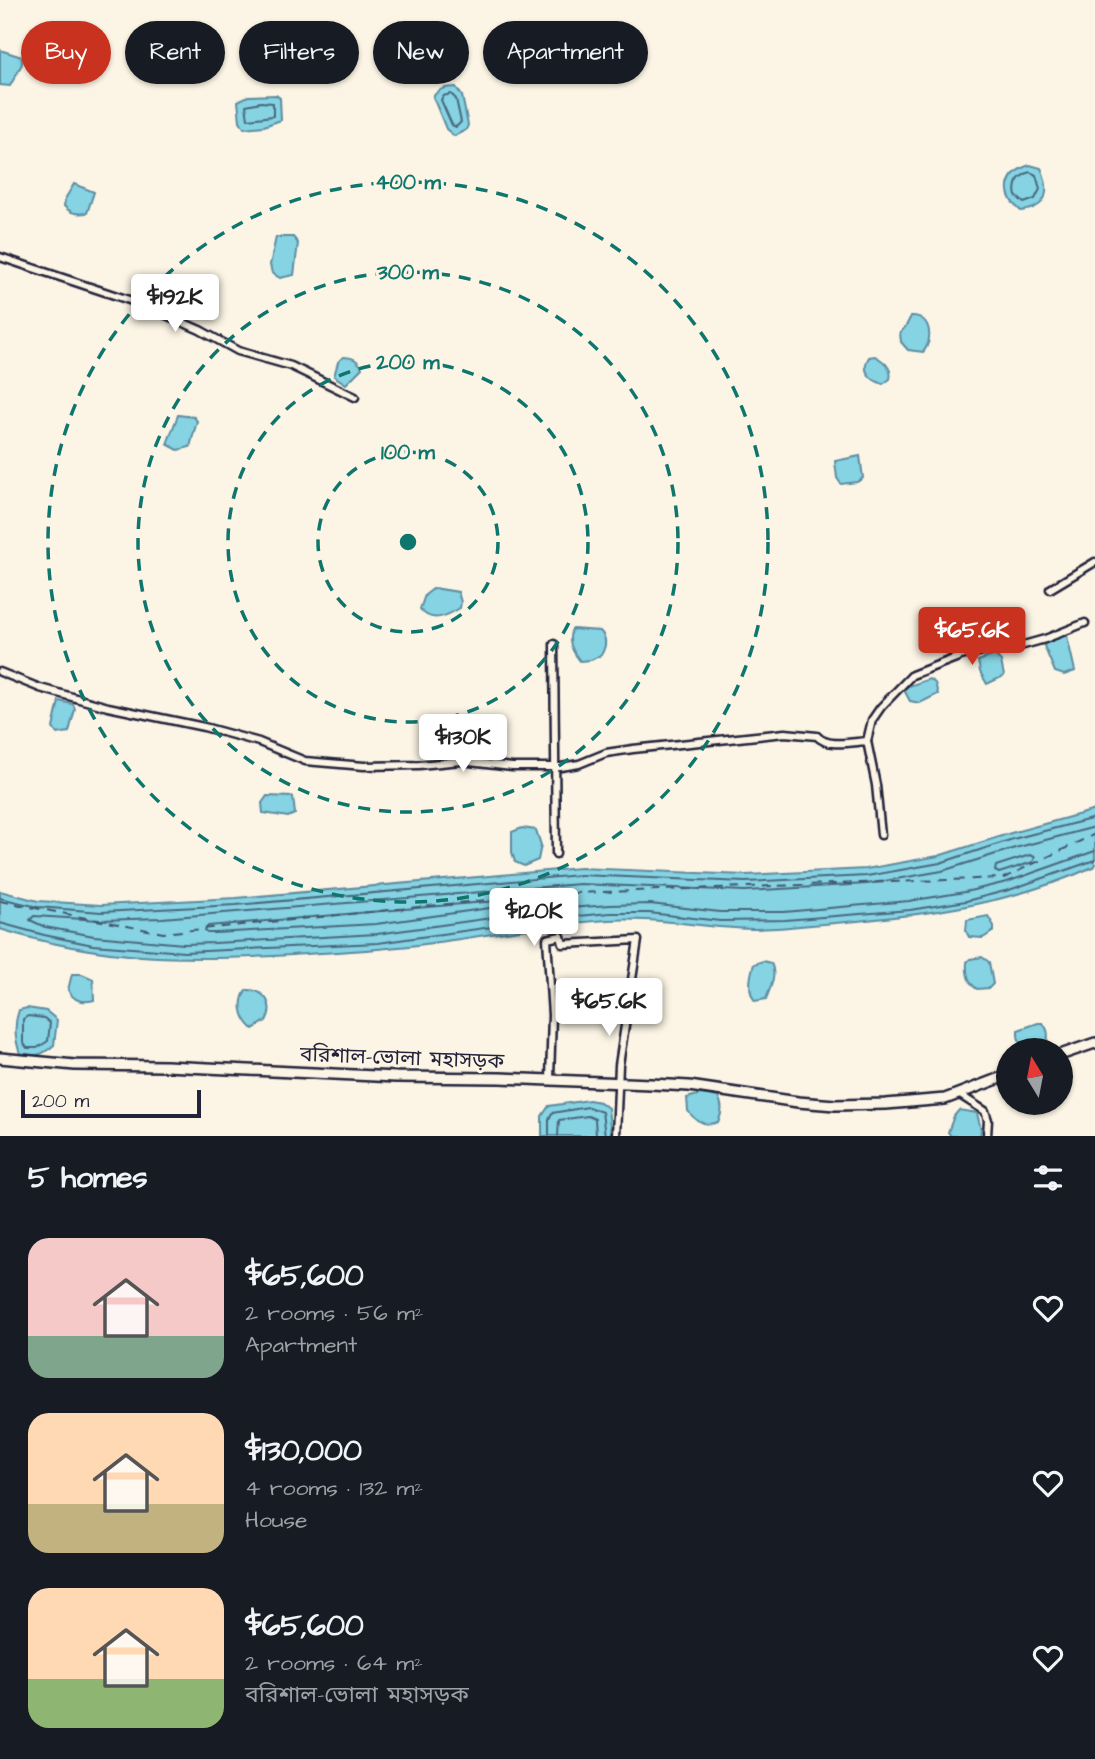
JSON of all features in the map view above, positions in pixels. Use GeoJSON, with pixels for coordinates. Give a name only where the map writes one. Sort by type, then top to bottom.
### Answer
{"type":"FeatureCollection","features":[{"type":"Feature","properties":{"kind":"highway"},"geometry":{"type":"LineString","coordinates":[[1073,1051],[1095,1043]]}},
{"type":"Feature","properties":{"kind":"highway","name":"বরিশাল-ভোলা মহাসড়ক"},"geometry":{"type":"LineString","coordinates":[[0,1058],[75,1065],[618,1082],[689,1086],[835,1105],[929,1102],[960,1095],[996,1080]]}},
{"type":"Feature","properties":{"kind":"street"},"geometry":{"type":"LineString","coordinates":[[0,257],[141,304],[200,330],[238,351],[292,366],[355,397]]}},
{"type":"Feature","properties":{"kind":"street"},"geometry":{"type":"LineString","coordinates":[[1050,589],[1095,562]]}},
{"type":"Feature","properties":{"kind":"street"},"geometry":{"type":"LineString","coordinates":[[881,835],[876,785],[867,741],[872,720],[881,707],[912,675],[961,656],[1004,646],[1022,646],[1085,623]]}},
{"type":"Feature","properties":{"kind":"street"},"geometry":{"type":"LineString","coordinates":[[554,644],[555,853]]}},
{"type":"Feature","properties":{"kind":"street"},"geometry":{"type":"LineString","coordinates":[[0,673],[40,688],[108,707],[204,727],[259,742],[305,761],[364,766],[461,761],[512,767],[573,766],[606,753],[767,734],[799,733],[817,736],[828,743],[867,741]]}},
{"type":"Feature","properties":{"kind":"street"},"geometry":{"type":"LineString","coordinates":[[550,1079],[552,1015],[547,939],[561,936],[562,944],[638,941],[618,1082],[616,1136]]}},
{"type":"Feature","properties":{"kind":"street"},"geometry":{"type":"LineString","coordinates":[[960,1095],[985,1111],[988,1120],[987,1136]]}},
{"type":"Feature","properties":{"kind":"water"},"geometry":{"type":"Polygon","coordinates":[[[0,50],[21,57],[21,66],[10,86],[0,85],[0,50]]]}},
{"type":"Feature","properties":{"kind":"water"},"geometry":{"type":"Polygon","coordinates":[[[456,87],[462,96],[468,125],[466,130],[454,136],[446,129],[433,97],[443,89],[456,87]]]}},
{"type":"Feature","properties":{"kind":"water"},"geometry":{"type":"Polygon","coordinates":[[[276,95],[280,98],[281,120],[264,126],[244,128],[240,121],[238,101],[248,96],[276,95]]]}},
{"type":"Feature","properties":{"kind":"water"},"geometry":{"type":"Polygon","coordinates":[[[1030,165],[1041,168],[1046,184],[1045,197],[1037,206],[1021,211],[1010,198],[1008,185],[1015,173],[1030,165]]]}},
{"type":"Feature","properties":{"kind":"water"},"geometry":{"type":"Polygon","coordinates":[[[74,184],[94,192],[87,213],[74,213],[64,206],[74,184]]]}},
{"type":"Feature","properties":{"kind":"water"},"geometry":{"type":"Polygon","coordinates":[[[276,237],[293,237],[298,243],[294,275],[280,278],[272,273],[270,265],[276,237]]]}},
{"type":"Feature","properties":{"kind":"water"},"geometry":{"type":"Polygon","coordinates":[[[911,316],[923,320],[929,329],[929,341],[923,352],[908,350],[901,342],[900,333],[911,316]]]}},
{"type":"Feature","properties":{"kind":"water"},"geometry":{"type":"Polygon","coordinates":[[[875,356],[890,371],[890,379],[883,384],[874,380],[866,371],[869,357],[875,356]]]}},
{"type":"Feature","properties":{"kind":"water"},"geometry":{"type":"Polygon","coordinates":[[[343,357],[355,360],[362,368],[346,384],[334,376],[338,362],[343,357]]]}},
{"type":"Feature","properties":{"kind":"water"},"geometry":{"type":"Polygon","coordinates":[[[178,415],[194,417],[197,421],[190,447],[178,450],[167,444],[178,415]]]}},
{"type":"Feature","properties":{"kind":"water"},"geometry":{"type":"Polygon","coordinates":[[[860,456],[863,478],[857,482],[841,484],[837,478],[835,461],[860,456]]]}},
{"type":"Feature","properties":{"kind":"water"},"geometry":{"type":"Polygon","coordinates":[[[434,588],[458,592],[460,608],[439,617],[424,614],[420,609],[425,595],[434,588]]]}},
{"type":"Feature","properties":{"kind":"water"},"geometry":{"type":"Polygon","coordinates":[[[572,629],[600,631],[605,643],[601,655],[580,661],[571,646],[572,629]]]}},
{"type":"Feature","properties":{"kind":"water"},"geometry":{"type":"Polygon","coordinates":[[[1061,634],[1067,636],[1075,671],[1064,675],[1055,672],[1044,646],[1046,640],[1061,634]]]}},
{"type":"Feature","properties":{"kind":"water"},"geometry":{"type":"Polygon","coordinates":[[[995,655],[1001,661],[1004,676],[987,684],[980,672],[978,661],[995,655]]]}},
{"type":"Feature","properties":{"kind":"water"},"geometry":{"type":"Polygon","coordinates":[[[929,679],[935,683],[938,694],[920,703],[910,701],[904,690],[906,687],[929,679]]]}},
{"type":"Feature","properties":{"kind":"water"},"geometry":{"type":"Polygon","coordinates":[[[59,701],[73,704],[75,709],[69,732],[57,734],[53,728],[59,701]]]}},
{"type":"Feature","properties":{"kind":"water"},"geometry":{"type":"Polygon","coordinates":[[[267,796],[293,797],[295,814],[288,817],[263,813],[262,803],[267,796]]]}},
{"type":"Feature","properties":{"kind":"water"},"geometry":{"type":"Polygon","coordinates":[[[1095,810],[1095,866],[1064,879],[1000,899],[869,920],[752,929],[644,920],[608,920],[392,948],[216,958],[109,953],[37,940],[0,929],[0,891],[38,901],[101,905],[236,898],[580,868],[745,875],[866,869],[938,856],[1095,810]]]}},
{"type":"Feature","properties":{"kind":"water"},"geometry":{"type":"Polygon","coordinates":[[[522,828],[536,830],[541,845],[538,860],[524,866],[515,862],[512,852],[512,832],[522,828]]]}},
{"type":"Feature","properties":{"kind":"water"},"geometry":{"type":"Polygon","coordinates":[[[988,916],[994,931],[983,938],[969,937],[966,931],[967,920],[988,916]]]}},
{"type":"Feature","properties":{"kind":"water"},"geometry":{"type":"Polygon","coordinates":[[[982,957],[989,962],[993,984],[989,988],[977,989],[968,977],[967,962],[982,957]]]}},
{"type":"Feature","properties":{"kind":"water"},"geometry":{"type":"Polygon","coordinates":[[[763,961],[771,963],[773,981],[766,999],[755,1001],[750,988],[751,973],[754,964],[763,961]]]}},
{"type":"Feature","properties":{"kind":"water"},"geometry":{"type":"Polygon","coordinates":[[[72,974],[82,974],[93,979],[94,1000],[79,1000],[70,994],[68,990],[72,974]]]}},
{"type":"Feature","properties":{"kind":"water"},"geometry":{"type":"Polygon","coordinates":[[[246,990],[263,995],[269,1004],[266,1021],[253,1029],[242,1011],[246,990]]]}},
{"type":"Feature","properties":{"kind":"water"},"geometry":{"type":"Polygon","coordinates":[[[27,1008],[46,1011],[57,1020],[54,1045],[38,1055],[20,1053],[17,1043],[17,1015],[19,1010],[27,1008]]]}},
{"type":"Feature","properties":{"kind":"water"},"geometry":{"type":"Polygon","coordinates":[[[1043,1023],[1048,1038],[1018,1038],[1018,1030],[1043,1023]]]}},
{"type":"Feature","properties":{"kind":"water"},"geometry":{"type":"Polygon","coordinates":[[[701,1094],[718,1097],[721,1110],[718,1122],[701,1122],[688,1111],[687,1098],[701,1094]]]}},
{"type":"Feature","properties":{"kind":"water"},"geometry":{"type":"Polygon","coordinates":[[[589,1100],[600,1102],[608,1108],[611,1136],[542,1136],[542,1116],[549,1106],[589,1100]]]}},
{"type":"Feature","properties":{"kind":"water"},"geometry":{"type":"Polygon","coordinates":[[[959,1110],[977,1113],[980,1136],[951,1136],[948,1132],[959,1110]]]}},
{"type":"Feature","properties":{"kind":"ferry route"},"geometry":{"type":"LineString","coordinates":[[0,901],[163,933],[546,894],[1004,878],[1095,834]]}}]}
